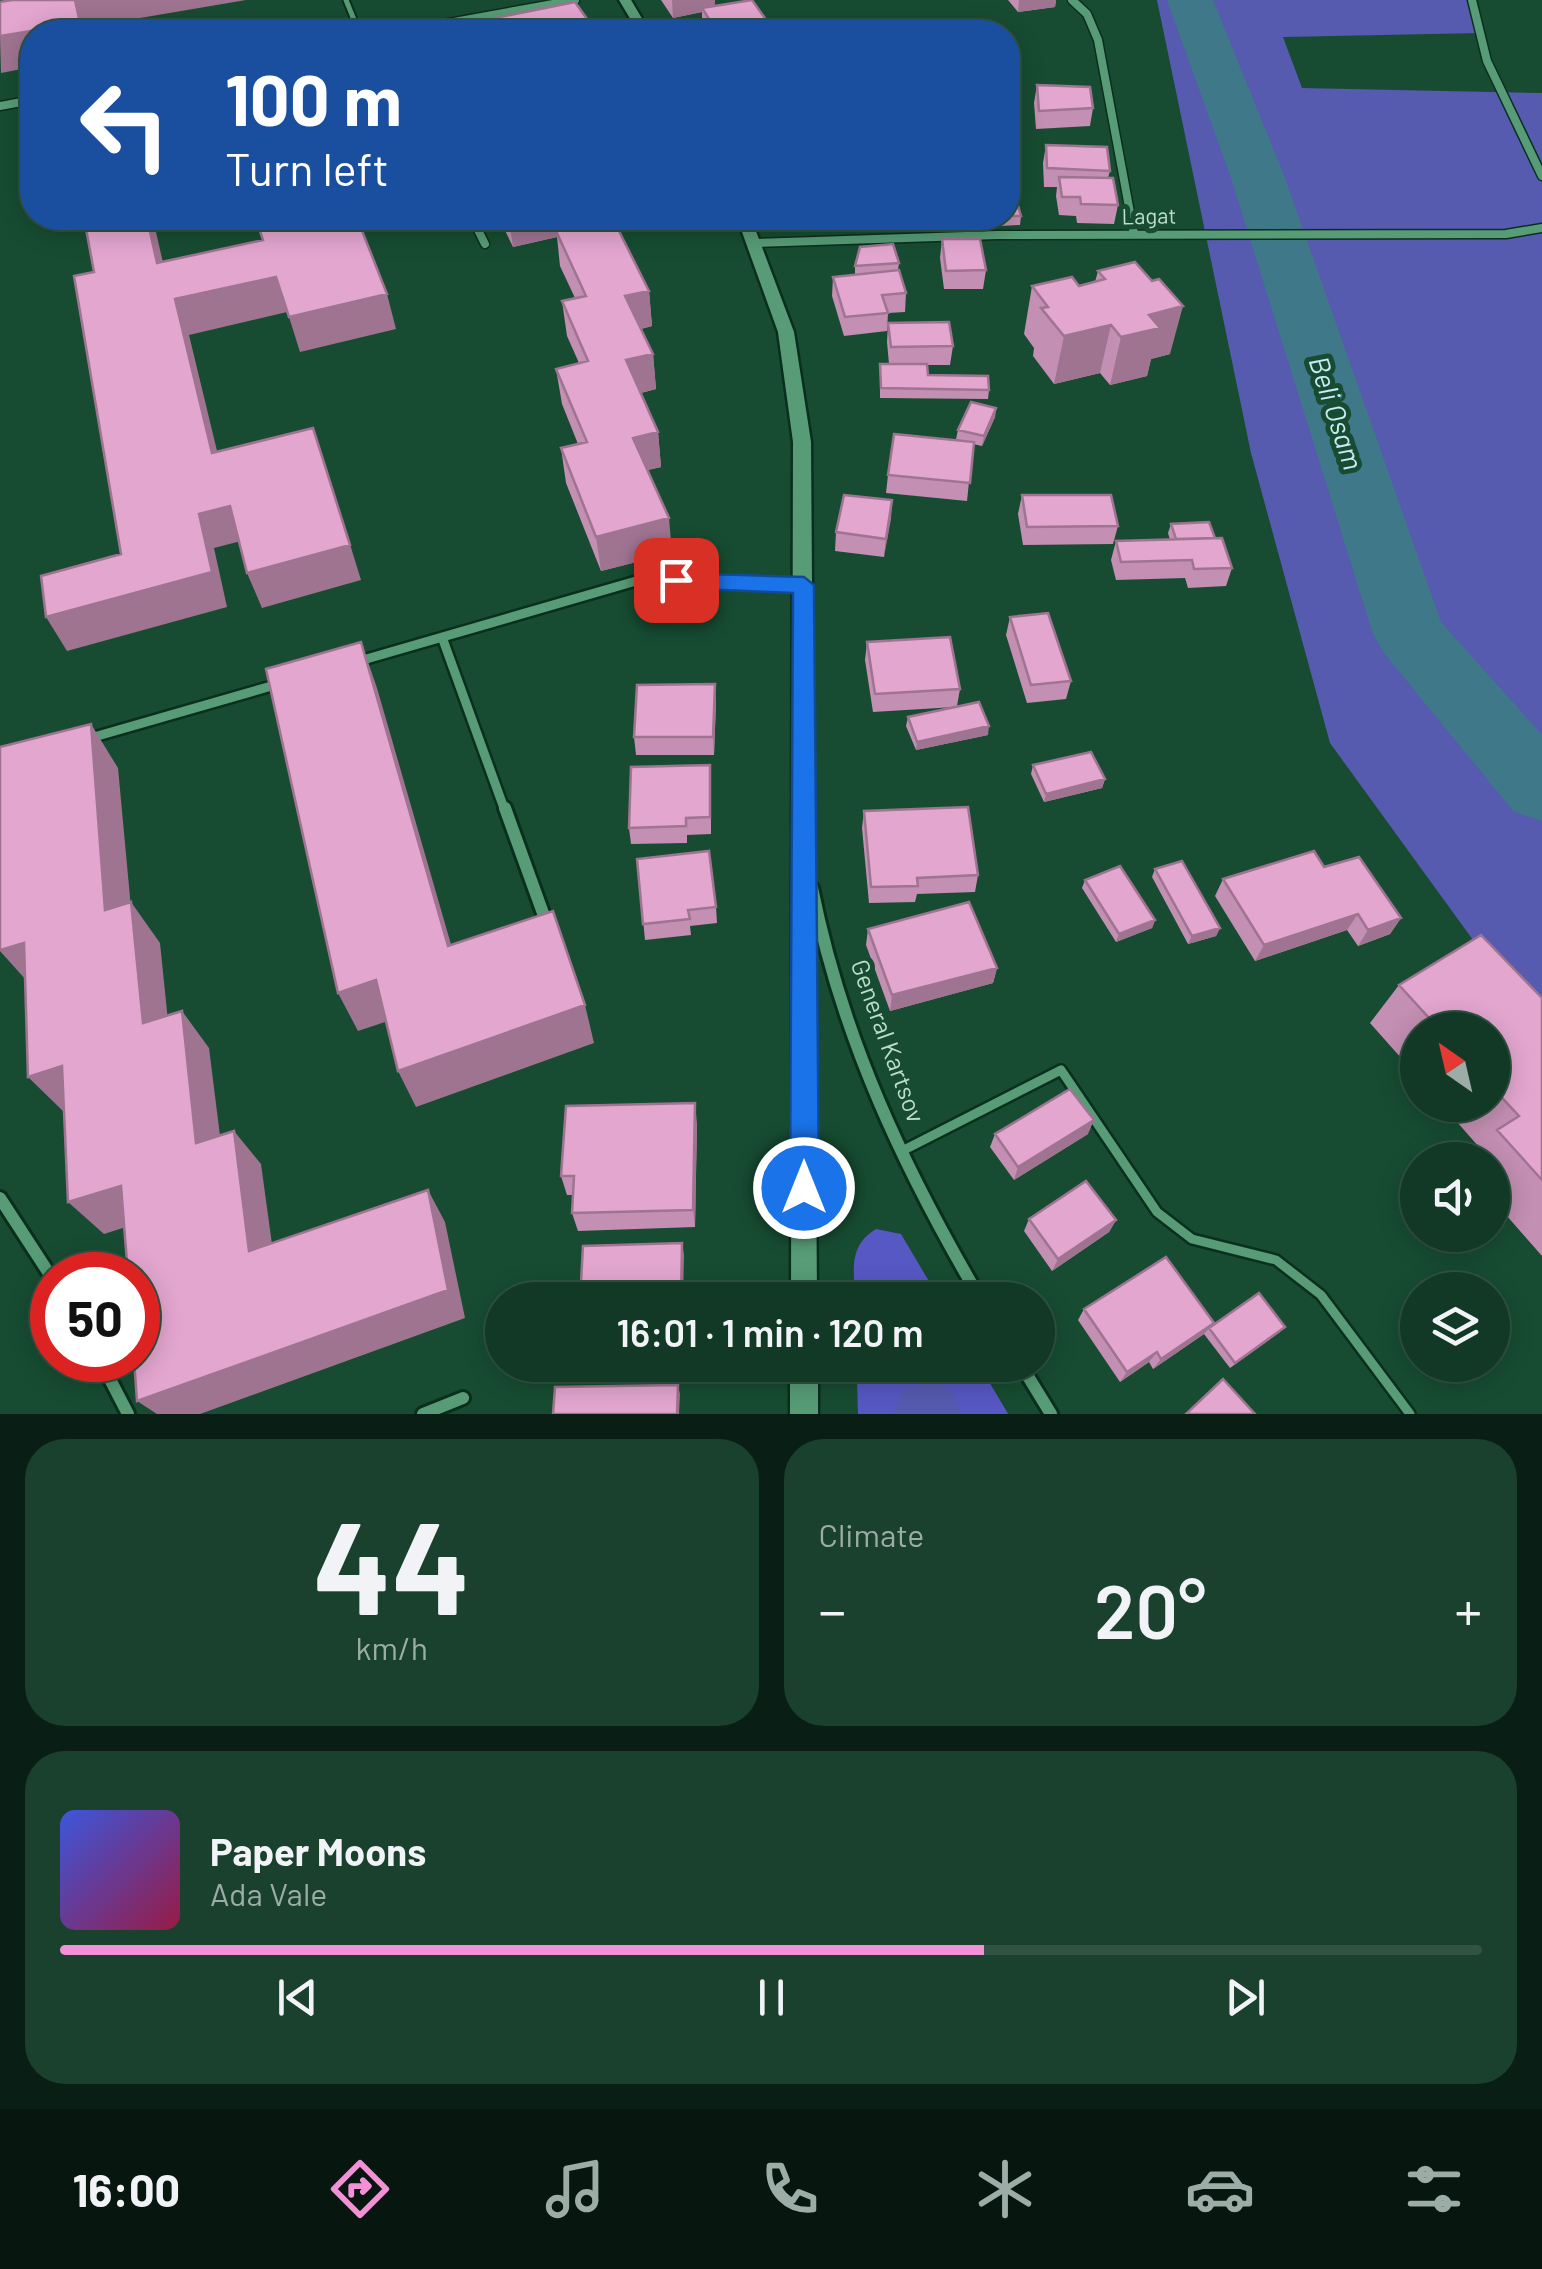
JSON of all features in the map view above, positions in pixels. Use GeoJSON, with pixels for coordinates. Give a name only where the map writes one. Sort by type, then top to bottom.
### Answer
{"type":"FeatureCollection","features":[{"type":"Feature","properties":{"kind":"main road","name":"General Kartsov"},"geometry":{"type":"LineString","coordinates":[[750,230],[786,332],[799,424],[804,585],[804,1282]]}},
{"type":"Feature","properties":{"kind":"main road"},"geometry":{"type":"LineString","coordinates":[[804,1382],[804,1414]]}},
{"type":"Feature","properties":{"kind":"street"},"geometry":{"type":"LineString","coordinates":[[465,20],[575,0]]}},
{"type":"Feature","properties":{"kind":"street"},"geometry":{"type":"LineString","coordinates":[[1072,0],[1086,14],[1098,40],[1134,234]]}},
{"type":"Feature","properties":{"kind":"street"},"geometry":{"type":"LineString","coordinates":[[1472,0],[1486,61],[1542,176]]}},
{"type":"Feature","properties":{"kind":"street","name":"Lagat"},"geometry":{"type":"LineString","coordinates":[[756,243],[1193,233],[1506,234],[1542,228]]}},
{"type":"Feature","properties":{"kind":"street"},"geometry":{"type":"LineString","coordinates":[[478,230],[484,244]]}},
{"type":"Feature","properties":{"kind":"street"},"geometry":{"type":"LineString","coordinates":[[349,664],[643,579],[804,585]]}},
{"type":"Feature","properties":{"kind":"street"},"geometry":{"type":"LineString","coordinates":[[442,637],[553,940]]}},
{"type":"Feature","properties":{"kind":"street"},"geometry":{"type":"LineString","coordinates":[[69,744],[293,680]]}},
{"type":"Feature","properties":{"kind":"street","name":"General Kartsov"},"geometry":{"type":"LineString","coordinates":[[802,782],[806,851],[818,926],[839,1005],[898,1153],[970,1282]]}},
{"type":"Feature","properties":{"kind":"street"},"geometry":{"type":"LineString","coordinates":[[0,1198],[35,1252]]}},
{"type":"Feature","properties":{"kind":"street"},"geometry":{"type":"LineString","coordinates":[[111,1382],[128,1414]]}},
{"type":"Feature","properties":{"kind":"street"},"geometry":{"type":"LineString","coordinates":[[1031,1382],[1050,1414]]}},
{"type":"Feature","properties":{"kind":"street"},"geometry":{"type":"LineString","coordinates":[[423,1414],[463,1398]]}},
{"type":"Feature","properties":{"kind":"lane"},"geometry":{"type":"LineString","coordinates":[[898,1153],[1062,1070],[1157,1212],[1192,1239],[1276,1260],[1321,1295],[1410,1414]]}},
{"type":"Feature","properties":{"kind":"shaded area"},"geometry":{"type":"Polygon","coordinates":[[[1157,0],[1472,0],[1480,33],[1283,37],[1302,88],[1542,93],[1542,1035],[1330,743],[1251,453],[1157,0]]]}},
{"type":"Feature","properties":{"kind":"shaded area"},"geometry":{"type":"Polygon","coordinates":[[[876,1229],[901,1234],[929,1282],[854,1282],[857,1251],[876,1229]]]}},
{"type":"Feature","properties":{"kind":"shaded area"},"geometry":{"type":"Polygon","coordinates":[[[857,1382],[989,1382],[1008,1414],[858,1414],[857,1382]]]}},
{"type":"Feature","properties":{"kind":"shaded area"},"geometry":{"type":"Polygon","coordinates":[[[857,1382],[925,1382],[903,1391],[893,1414],[858,1414],[857,1382]]]}},
{"type":"Feature","properties":{"kind":"shaded area"},"geometry":{"type":"Polygon","coordinates":[[[936,1382],[989,1382],[1008,1414],[961,1414],[955,1395],[936,1382]]]}},
{"type":"Feature","properties":{"kind":"building"},"geometry":{"type":"Polygon","coordinates":[[[75,0],[79,20],[20,20],[20,33],[0,36],[0,2],[75,0]]]}},
{"type":"Feature","properties":{"kind":"building"},"geometry":{"type":"Polygon","coordinates":[[[752,0],[766,20],[710,20],[702,8],[752,0]]]}},
{"type":"Feature","properties":{"kind":"building"},"geometry":{"type":"Polygon","coordinates":[[[575,2],[588,20],[485,20],[575,2]]]}},
{"type":"Feature","properties":{"kind":"building"},"geometry":{"type":"Polygon","coordinates":[[[1037,85],[1090,87],[1093,108],[1039,111],[1037,85]]]}},
{"type":"Feature","properties":{"kind":"building"},"geometry":{"type":"Polygon","coordinates":[[[1046,145],[1107,147],[1110,171],[1047,168],[1046,145]]]}},
{"type":"Feature","properties":{"kind":"building"},"geometry":{"type":"Polygon","coordinates":[[[1059,177],[1113,178],[1118,205],[1081,204],[1080,197],[1062,197],[1059,177]]]}},
{"type":"Feature","properties":{"kind":"building"},"geometry":{"type":"Polygon","coordinates":[[[86,230],[150,230],[157,263],[263,240],[260,230],[362,230],[387,294],[289,317],[276,277],[175,299],[212,453],[313,428],[350,545],[247,573],[230,506],[199,514],[212,572],[46,617],[41,576],[121,554],[74,276],[94,272],[86,230]]]}},
{"type":"Feature","properties":{"kind":"building"},"geometry":{"type":"Polygon","coordinates":[[[618,230],[649,291],[625,296],[653,354],[626,360],[658,432],[633,438],[669,518],[596,537],[561,448],[587,442],[556,369],[588,361],[562,301],[586,296],[556,231],[618,230]]]}},
{"type":"Feature","properties":{"kind":"building"},"geometry":{"type":"Polygon","coordinates":[[[942,239],[980,239],[986,270],[946,271],[942,239]]]}},
{"type":"Feature","properties":{"kind":"building"},"geometry":{"type":"Polygon","coordinates":[[[893,244],[899,263],[855,266],[860,247],[893,244]]]}},
{"type":"Feature","properties":{"kind":"building"},"geometry":{"type":"Polygon","coordinates":[[[1135,262],[1152,281],[1159,279],[1183,306],[1149,315],[1160,328],[1121,337],[1111,325],[1064,336],[1041,308],[1048,307],[1032,286],[1072,277],[1079,286],[1105,279],[1098,271],[1135,262]]]}},
{"type":"Feature","properties":{"kind":"building"},"geometry":{"type":"Polygon","coordinates":[[[899,270],[906,293],[882,295],[888,313],[845,317],[833,277],[899,270]]]}},
{"type":"Feature","properties":{"kind":"building"},"geometry":{"type":"Polygon","coordinates":[[[949,322],[953,346],[891,347],[888,323],[949,322]]]}},
{"type":"Feature","properties":{"kind":"building"},"geometry":{"type":"Polygon","coordinates":[[[880,364],[927,364],[928,375],[988,376],[989,390],[881,388],[880,364]]]}},
{"type":"Feature","properties":{"kind":"building"},"geometry":{"type":"Polygon","coordinates":[[[971,402],[996,408],[984,436],[958,430],[971,402]]]}},
{"type":"Feature","properties":{"kind":"building"},"geometry":{"type":"Polygon","coordinates":[[[894,434],[974,442],[970,483],[888,475],[894,434]]]}},
{"type":"Feature","properties":{"kind":"building"},"geometry":{"type":"Polygon","coordinates":[[[844,495],[892,500],[886,539],[836,532],[844,495]]]}},
{"type":"Feature","properties":{"kind":"building"},"geometry":{"type":"Polygon","coordinates":[[[1022,495],[1111,495],[1118,526],[1027,527],[1022,495]]]}},
{"type":"Feature","properties":{"kind":"building"},"geometry":{"type":"Polygon","coordinates":[[[1209,522],[1215,538],[1176,539],[1171,524],[1209,522]]]}},
{"type":"Feature","properties":{"kind":"building"},"geometry":{"type":"Polygon","coordinates":[[[1222,538],[1232,568],[1194,569],[1192,560],[1121,562],[1116,541],[1222,538]]]}},
{"type":"Feature","properties":{"kind":"building"},"geometry":{"type":"Polygon","coordinates":[[[1048,613],[1071,681],[1031,685],[1010,617],[1048,613]]]}},
{"type":"Feature","properties":{"kind":"building"},"geometry":{"type":"Polygon","coordinates":[[[950,637],[960,689],[875,694],[867,642],[950,637]]]}},
{"type":"Feature","properties":{"kind":"building"},"geometry":{"type":"Polygon","coordinates":[[[361,642],[448,946],[553,911],[585,1005],[398,1071],[376,980],[338,993],[266,669],[361,642]]]}},
{"type":"Feature","properties":{"kind":"building"},"geometry":{"type":"Polygon","coordinates":[[[715,684],[713,737],[634,737],[637,685],[715,684]]]}},
{"type":"Feature","properties":{"kind":"building"},"geometry":{"type":"Polygon","coordinates":[[[979,702],[989,726],[917,742],[908,717],[979,702]]]}},
{"type":"Feature","properties":{"kind":"building"},"geometry":{"type":"Polygon","coordinates":[[[91,724],[105,910],[131,902],[143,1023],[182,1011],[196,1143],[234,1131],[249,1251],[428,1190],[448,1290],[137,1401],[136,1382],[160,1382],[160,1252],[126,1252],[121,1186],[68,1202],[62,1066],[28,1077],[24,943],[0,950],[0,747],[91,724]]]}},
{"type":"Feature","properties":{"kind":"building"},"geometry":{"type":"Polygon","coordinates":[[[1091,752],[1105,779],[1046,794],[1033,765],[1091,752]]]}},
{"type":"Feature","properties":{"kind":"building"},"geometry":{"type":"Polygon","coordinates":[[[710,765],[710,817],[686,818],[686,826],[629,828],[631,767],[710,765]]]}},
{"type":"Feature","properties":{"kind":"building"},"geometry":{"type":"Polygon","coordinates":[[[968,807],[978,875],[917,878],[918,886],[871,887],[864,811],[968,807]]]}},
{"type":"Feature","properties":{"kind":"building"},"geometry":{"type":"Polygon","coordinates":[[[709,851],[716,907],[688,910],[690,919],[643,924],[637,859],[709,851]]]}},
{"type":"Feature","properties":{"kind":"building"},"geometry":{"type":"Polygon","coordinates":[[[1314,851],[1324,867],[1359,857],[1401,918],[1368,930],[1358,914],[1264,945],[1223,879],[1314,851]]]}},
{"type":"Feature","properties":{"kind":"building"},"geometry":{"type":"Polygon","coordinates":[[[1182,861],[1220,928],[1192,936],[1155,869],[1182,861]]]}},
{"type":"Feature","properties":{"kind":"building"},"geometry":{"type":"Polygon","coordinates":[[[1120,866],[1155,920],[1119,934],[1085,880],[1120,866]]]}},
{"type":"Feature","properties":{"kind":"building"},"geometry":{"type":"Polygon","coordinates":[[[969,902],[997,968],[892,995],[868,929],[969,902]]]}},
{"type":"Feature","properties":{"kind":"building"},"geometry":{"type":"Polygon","coordinates":[[[1481,935],[1542,998],[1542,1180],[1497,1130],[1519,1116],[1510,1106],[1510,1012],[1424,1012],[1399,985],[1481,935]]]}},
{"type":"Feature","properties":{"kind":"building"},"geometry":{"type":"Polygon","coordinates":[[[1070,1089],[1094,1120],[1018,1167],[995,1134],[1070,1089]]]}},
{"type":"Feature","properties":{"kind":"building"},"geometry":{"type":"Polygon","coordinates":[[[695,1103],[693,1210],[572,1213],[574,1176],[561,1176],[566,1106],[695,1103]]]}},
{"type":"Feature","properties":{"kind":"building"},"geometry":{"type":"Polygon","coordinates":[[[1086,1181],[1116,1220],[1058,1259],[1029,1219],[1086,1181]]]}},
{"type":"Feature","properties":{"kind":"building"},"geometry":{"type":"Polygon","coordinates":[[[682,1243],[681,1282],[581,1282],[583,1246],[682,1243]]]}},
{"type":"Feature","properties":{"kind":"building"},"geometry":{"type":"Polygon","coordinates":[[[1166,1257],[1214,1323],[1161,1359],[1157,1352],[1127,1372],[1084,1309],[1166,1257]]]}},
{"type":"Feature","properties":{"kind":"building"},"geometry":{"type":"Polygon","coordinates":[[[1259,1293],[1285,1327],[1235,1363],[1209,1328],[1259,1293]]]}},
{"type":"Feature","properties":{"kind":"building"},"geometry":{"type":"Polygon","coordinates":[[[1223,1379],[1255,1414],[1186,1414],[1223,1379]]]}},
{"type":"Feature","properties":{"kind":"building"},"geometry":{"type":"Polygon","coordinates":[[[678,1385],[677,1414],[553,1414],[555,1387],[678,1385]]]}},
{"type":"Feature","properties":{"kind":"waterway","name":"Beli Osam"},"geometry":{"type":"LineString","coordinates":[[1190,0],[1258,178],[1409,634],[1542,789]]}},
{"type":"Feature","properties":{"kind":"route"},"geometry":{"type":"LineString","coordinates":[[676,580],[804,585],[804,1188]]}}]}
